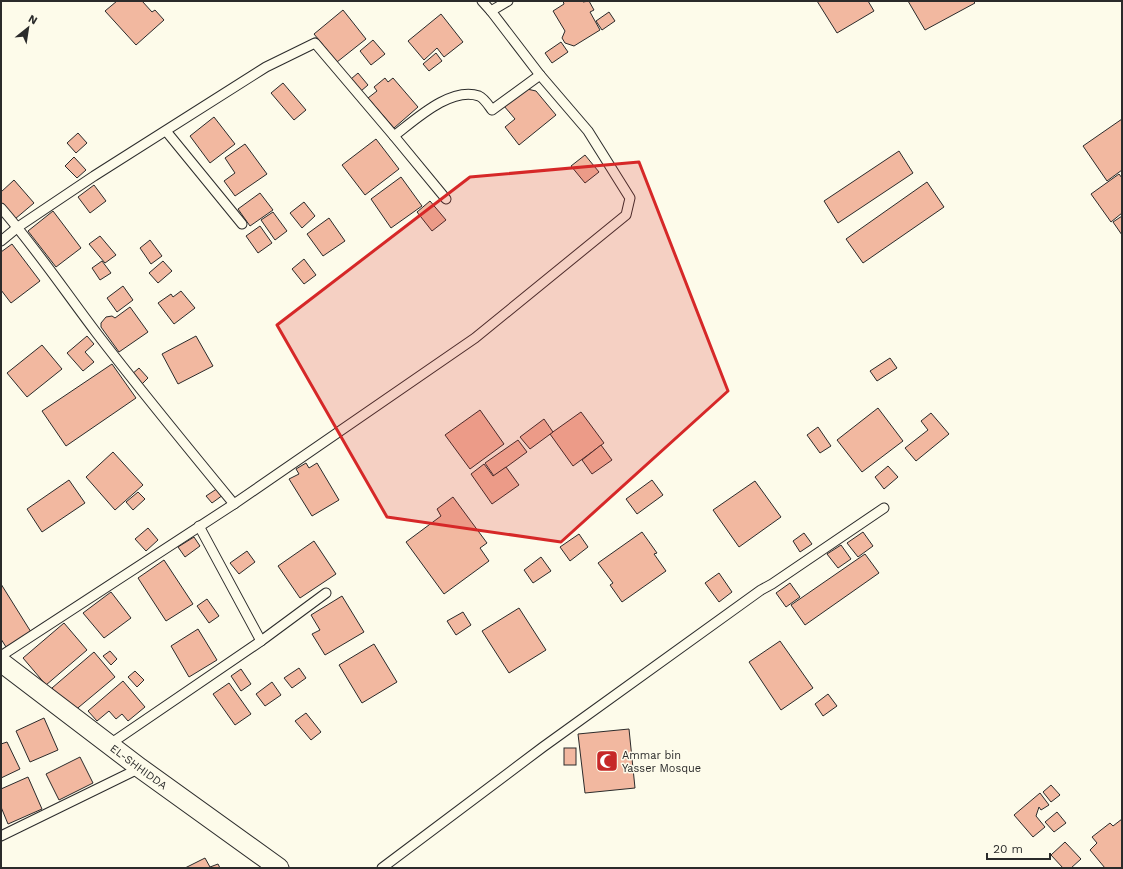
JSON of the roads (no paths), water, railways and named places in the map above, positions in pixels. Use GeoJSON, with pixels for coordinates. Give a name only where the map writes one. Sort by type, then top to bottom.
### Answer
{"type":"FeatureCollection","features":[{"type":"Feature","properties":{"kind":"street","name":"EL-SHHIDDA"},"geometry":{"type":"LineString","coordinates":[[1,662],[140,768],[279,868]]}},
{"type":"Feature","properties":{"kind":"lane"},"geometry":{"type":"LineString","coordinates":[[1,656],[234,504],[475,338],[626,215],[630,198],[588,131],[482,1]]}},
{"type":"Feature","properties":{"kind":"lane"},"geometry":{"type":"LineString","coordinates":[[491,11],[508,1]]}},
{"type":"Feature","properties":{"kind":"lane"},"geometry":{"type":"LineString","coordinates":[[1,241],[18,227],[94,176],[266,67],[315,42],[446,199]]}},
{"type":"Feature","properties":{"kind":"lane"},"geometry":{"type":"LineString","coordinates":[[394,136],[438,103],[464,94],[480,97],[492,110],[540,74]]}},
{"type":"Feature","properties":{"kind":"lane"},"geometry":{"type":"LineString","coordinates":[[166,131],[242,224]]}},
{"type":"Feature","properties":{"kind":"lane"},"geometry":{"type":"LineString","coordinates":[[1,208],[18,227],[60,285],[156,409],[234,504]]}},
{"type":"Feature","properties":{"kind":"lane"},"geometry":{"type":"LineString","coordinates":[[382,868],[542,747],[761,590],[884,508]]}},
{"type":"Feature","properties":{"kind":"lane"},"geometry":{"type":"LineString","coordinates":[[199,526],[261,641]]}},
{"type":"Feature","properties":{"kind":"lane"},"geometry":{"type":"LineString","coordinates":[[110,744],[261,641],[326,593]]}},
{"type":"Feature","properties":{"kind":"lane"},"geometry":{"type":"LineString","coordinates":[[1,836],[140,768]]}},
{"type":"Feature","properties":{"kind":"place","name":"Ammar bin Yasser Mosque"},"geometry":{"type":"Point","coordinates":[607,761]}}]}
